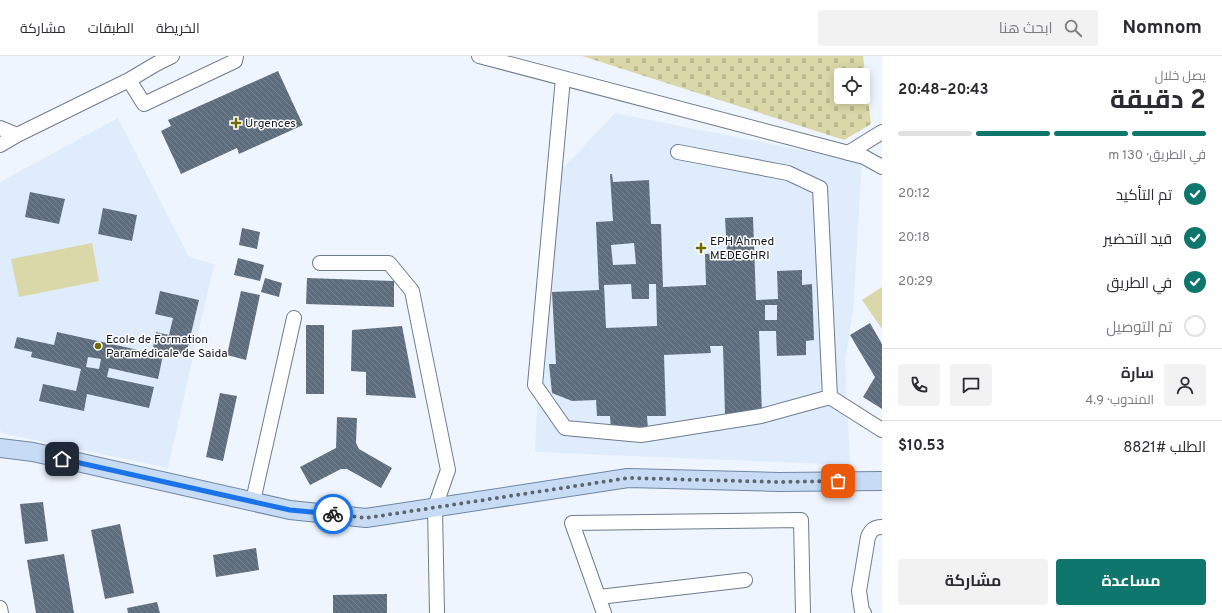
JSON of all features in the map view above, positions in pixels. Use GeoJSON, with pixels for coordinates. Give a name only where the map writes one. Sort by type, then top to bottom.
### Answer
{"type":"FeatureCollection","features":[{"type":"Feature","properties":{"kind":"main road"},"geometry":{"type":"LineString","coordinates":[[0,448],[33,452],[290,510],[366,518],[628,478],[779,482],[882,481]]}},
{"type":"Feature","properties":{"kind":"street"},"geometry":{"type":"LineString","coordinates":[[0,146],[17,135],[129,80],[154,60],[172,56]]}},
{"type":"Feature","properties":{"kind":"street"},"geometry":{"type":"LineString","coordinates":[[129,80],[144,104],[235,61],[236,56]]}},
{"type":"Feature","properties":{"kind":"street"},"geometry":{"type":"LineString","coordinates":[[479,56],[864,157],[882,167]]}},
{"type":"Feature","properties":{"kind":"street"},"geometry":{"type":"LineString","coordinates":[[563,78],[535,385],[565,428],[641,435],[761,416],[830,396],[882,430]]}},
{"type":"Feature","properties":{"kind":"street"},"geometry":{"type":"LineString","coordinates":[[0,128],[17,135]]}},
{"type":"Feature","properties":{"kind":"street"},"geometry":{"type":"LineString","coordinates":[[848,153],[882,132]]}},
{"type":"Feature","properties":{"kind":"street"},"geometry":{"type":"LineString","coordinates":[[678,152],[788,173],[820,188],[830,396]]}},
{"type":"Feature","properties":{"kind":"street"},"geometry":{"type":"LineString","coordinates":[[320,263],[389,263],[412,291],[448,470],[435,507],[437,613]]}},
{"type":"Feature","properties":{"kind":"street"},"geometry":{"type":"LineString","coordinates":[[253,501],[294,318]]}},
{"type":"Feature","properties":{"kind":"street"},"geometry":{"type":"LineString","coordinates":[[604,613],[572,524],[801,520],[803,613]]}},
{"type":"Feature","properties":{"kind":"street"},"geometry":{"type":"LineString","coordinates":[[864,613],[862,611],[859,591],[868,537],[871,530],[882,527]]}},
{"type":"Feature","properties":{"kind":"street"},"geometry":{"type":"LineString","coordinates":[[599,597],[746,580]]}},
{"type":"Feature","properties":{"kind":"street"},"geometry":{"type":"LineString","coordinates":[[0,608],[1,613]]}},
{"type":"Feature","properties":{"kind":"shaded area","name":"EPH Ahmed MEDEGHRI"},"geometry":{"type":"Polygon","coordinates":[[[615,113],[862,162],[853,311],[845,362],[850,465],[535,452],[547,185],[615,113]]]}},
{"type":"Feature","properties":{"kind":"shaded area","name":"Ecole de Formation Paramédicale de Saida"},"geometry":{"type":"Polygon","coordinates":[[[118,118],[189,257],[214,264],[168,468],[1,433],[0,428],[0,182],[118,118]]]}},
{"type":"Feature","properties":{"kind":"green space"},"geometry":{"type":"Polygon","coordinates":[[[582,56],[863,56],[864,68],[834,68],[834,104],[869,104],[871,124],[844,140],[582,56]]]}},
{"type":"Feature","properties":{"kind":"green space"},"geometry":{"type":"Polygon","coordinates":[[[92,243],[99,281],[19,297],[11,259],[92,243]]]}},
{"type":"Feature","properties":{"kind":"green space"},"geometry":{"type":"Polygon","coordinates":[[[882,287],[882,329],[862,300],[882,287]]]}},
{"type":"Feature","properties":{"kind":"building","name":"Urgences"},"geometry":{"type":"Polygon","coordinates":[[[278,71],[303,125],[239,154],[237,148],[181,174],[161,131],[171,126],[168,120],[278,71]]]}},
{"type":"Feature","properties":{"kind":"building"},"geometry":{"type":"Polygon","coordinates":[[[610,174],[612,174],[613,182],[649,180],[651,224],[661,224],[663,287],[706,285],[705,254],[727,253],[725,218],[753,217],[756,300],[778,299],[777,271],[802,270],[802,285],[812,284],[814,340],[806,341],[806,355],[777,356],[776,331],[759,331],[762,414],[725,415],[723,346],[710,346],[711,353],[664,355],[666,416],[647,416],[648,429],[611,430],[610,416],[597,416],[596,400],[572,401],[552,393],[549,364],[556,364],[552,292],[599,290],[596,222],[613,221],[610,174]],[[634,243],[611,245],[613,265],[636,264],[634,243]],[[631,284],[604,285],[606,328],[657,326],[656,284],[649,284],[649,299],[632,299],[631,284]],[[765,305],[765,320],[777,320],[777,305],[765,305]]]}},
{"type":"Feature","properties":{"kind":"building"},"geometry":{"type":"Polygon","coordinates":[[[30,192],[65,199],[59,224],[25,217],[30,192]]]}},
{"type":"Feature","properties":{"kind":"building"},"geometry":{"type":"Polygon","coordinates":[[[103,208],[137,215],[132,241],[98,234],[103,208]]]}},
{"type":"Feature","properties":{"kind":"building"},"geometry":{"type":"Polygon","coordinates":[[[242,228],[260,232],[257,249],[239,245],[242,228]]]}},
{"type":"Feature","properties":{"kind":"building"},"geometry":{"type":"Polygon","coordinates":[[[238,258],[264,265],[260,281],[234,275],[238,258]]]}},
{"type":"Feature","properties":{"kind":"building"},"geometry":{"type":"Polygon","coordinates":[[[265,278],[282,283],[279,297],[261,292],[265,278]]]}},
{"type":"Feature","properties":{"kind":"building"},"geometry":{"type":"Polygon","coordinates":[[[307,278],[394,281],[394,307],[306,304],[307,278]]]}},
{"type":"Feature","properties":{"kind":"building"},"geometry":{"type":"Polygon","coordinates":[[[160,291],[199,300],[186,355],[164,350],[158,379],[109,368],[107,377],[154,387],[149,408],[87,394],[84,411],[39,401],[43,384],[76,391],[81,369],[31,357],[32,352],[14,348],[17,337],[54,345],[57,332],[152,353],[156,332],[169,335],[173,318],[155,314],[160,291]],[[88,357],[86,367],[99,369],[101,359],[88,357]]]}},
{"type":"Feature","properties":{"kind":"building"},"geometry":{"type":"Polygon","coordinates":[[[241,291],[260,295],[246,360],[227,355],[241,291]]]}},
{"type":"Feature","properties":{"kind":"building"},"geometry":{"type":"Polygon","coordinates":[[[870,323],[882,344],[882,409],[863,397],[875,377],[850,335],[870,323]]]}},
{"type":"Feature","properties":{"kind":"building"},"geometry":{"type":"Polygon","coordinates":[[[306,325],[324,325],[324,394],[306,394],[306,325]]]}},
{"type":"Feature","properties":{"kind":"building"},"geometry":{"type":"Polygon","coordinates":[[[402,326],[416,398],[366,395],[366,372],[351,371],[352,330],[402,326]]]}},
{"type":"Feature","properties":{"kind":"building"},"geometry":{"type":"Polygon","coordinates":[[[220,393],[237,396],[223,461],[206,457],[220,393]]]}},
{"type":"Feature","properties":{"kind":"building"},"geometry":{"type":"Polygon","coordinates":[[[337,417],[357,418],[356,443],[359,449],[392,468],[381,488],[347,469],[341,469],[310,485],[300,467],[336,448],[337,417]]]}},
{"type":"Feature","properties":{"kind":"building"},"geometry":{"type":"Polygon","coordinates":[[[43,502],[48,541],[25,544],[20,504],[43,502]]]}},
{"type":"Feature","properties":{"kind":"building"},"geometry":{"type":"Polygon","coordinates":[[[120,524],[134,593],[105,599],[91,530],[120,524]]]}},
{"type":"Feature","properties":{"kind":"building"},"geometry":{"type":"Polygon","coordinates":[[[256,548],[259,570],[216,577],[213,555],[256,548]]]}},
{"type":"Feature","properties":{"kind":"building"},"geometry":{"type":"Polygon","coordinates":[[[64,554],[74,613],[36,613],[27,560],[64,554]]]}},
{"type":"Feature","properties":{"kind":"building"},"geometry":{"type":"Polygon","coordinates":[[[387,594],[387,613],[333,613],[333,595],[387,594]]]}},
{"type":"Feature","properties":{"kind":"building"},"geometry":{"type":"Polygon","coordinates":[[[157,602],[160,613],[128,613],[127,608],[157,602]]]}},
{"type":"Feature","properties":{"kind":"way so far"},"geometry":{"type":"LineString","coordinates":[[333,514],[366,518],[628,478],[779,482],[838,481]]}},
{"type":"Feature","properties":{"kind":"place","name":"Urgences"},"geometry":{"type":"Point","coordinates":[236,123]}},
{"type":"Feature","properties":{"kind":"place","name":"EPH Ahmed MEDEGHRI"},"geometry":{"type":"Point","coordinates":[701,248]}},
{"type":"Feature","properties":{"kind":"place","name":"Ecole de Formation Paramédicale de Saida"},"geometry":{"type":"Point","coordinates":[98,346]}},
{"type":"Feature","properties":{"kind":"route"},"geometry":{"type":"LineString","coordinates":[[62,459],[290,510],[333,514]]}}]}
